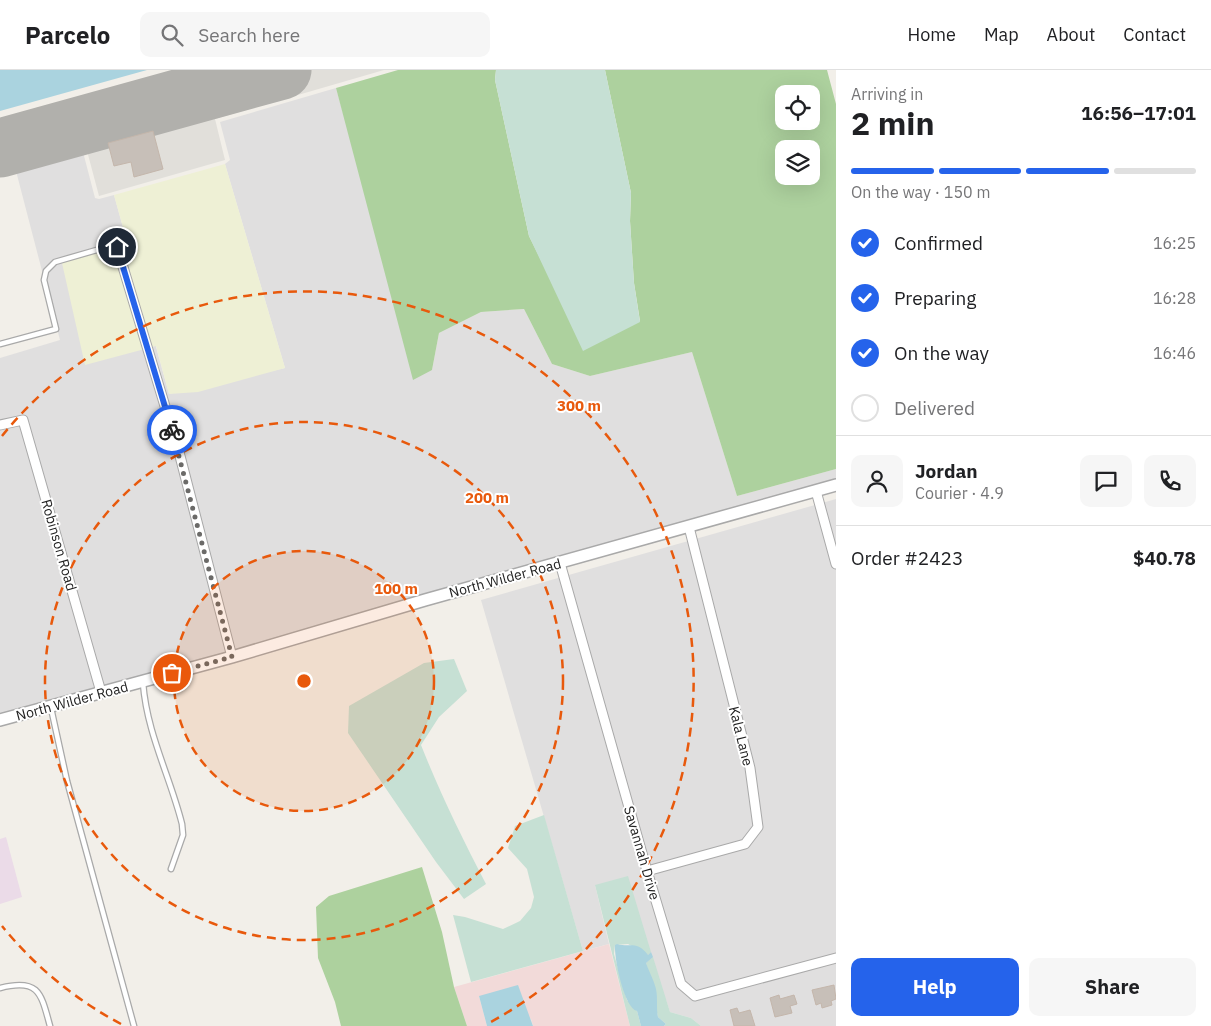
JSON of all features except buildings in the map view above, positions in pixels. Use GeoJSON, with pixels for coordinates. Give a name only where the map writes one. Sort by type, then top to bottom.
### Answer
{"type":"FeatureCollection","features":[{"type":"Feature","properties":{"kind":"street"},"geometry":{"type":"LineString","coordinates":[[117,247],[180,456],[232,657]]}},
{"type":"Feature","properties":{"kind":"street","name":"Robinson Road"},"geometry":{"type":"LineString","coordinates":[[0,425],[23,420],[101,692]]}},
{"type":"Feature","properties":{"kind":"street","name":"North Wilder Road"},"geometry":{"type":"LineString","coordinates":[[0,720],[232,657],[426,600],[836,485]]}},
{"type":"Feature","properties":{"kind":"street"},"geometry":{"type":"LineString","coordinates":[[816,490],[836,564]]}},
{"type":"Feature","properties":{"kind":"street","name":"Kala Lane"},"geometry":{"type":"LineString","coordinates":[[646,871],[745,844],[758,827],[750,768],[689,527]]}},
{"type":"Feature","properties":{"kind":"street","name":"Savannah Drive"},"geometry":{"type":"LineString","coordinates":[[560,563],[646,871],[681,984],[695,996],[836,958]]}},
{"type":"Feature","properties":{"kind":"lane"},"geometry":{"type":"LineString","coordinates":[[0,344],[56,329],[44,280],[46,271],[56,262],[107,247],[117,247]]}},
{"type":"Feature","properties":{"kind":"lane"},"geometry":{"type":"LineString","coordinates":[[143,681],[147,711],[155,743],[182,824],[183,835],[171,869]]}},
{"type":"Feature","properties":{"kind":"lane"},"geometry":{"type":"LineString","coordinates":[[51,706],[67,781],[134,1026]]}},
{"type":"Feature","properties":{"kind":"lane"},"geometry":{"type":"LineString","coordinates":[[0,988],[18,984],[32,988],[42,996],[50,1026]]}},
{"type":"Feature","properties":{"kind":"shaded area"},"geometry":{"type":"Polygon","coordinates":[[[195,70],[384,70],[215,119],[225,160],[99,196],[86,147],[0,172],[0,125],[195,70]]]}},
{"type":"Feature","properties":{"kind":"shaded area"},"geometry":{"type":"Polygon","coordinates":[[[336,88],[432,370],[439,333],[481,312],[524,309],[552,364],[590,376],[692,352],[737,496],[836,469],[836,481],[0,716],[0,358],[60,340],[16,171],[83,152],[95,198],[99,199],[114,195],[169,394],[285,368],[225,164],[230,160],[220,122],[336,88]]]}},
{"type":"Feature","properties":{"kind":"shaded area"},"geometry":{"type":"Polygon","coordinates":[[[836,499],[836,1026],[701,1026],[691,1018],[670,1012],[666,1000],[595,885],[609,944],[583,951],[481,600],[836,499]]]}},
{"type":"Feature","properties":{"kind":"shaded area"},"geometry":{"type":"Polygon","coordinates":[[[6,837],[22,897],[0,904],[0,839],[6,837]]]}},
{"type":"Feature","properties":{"kind":"shaded area"},"geometry":{"type":"Polygon","coordinates":[[[609,944],[630,1026],[533,1026],[531,1019],[479,996],[487,1026],[467,1026],[454,987],[609,944]]]}},
{"type":"Feature","properties":{"kind":"green space"},"geometry":{"type":"Polygon","coordinates":[[[398,70],[496,70],[495,80],[529,236],[546,270],[640,321],[634,283],[630,221],[631,193],[605,70],[827,70],[836,104],[836,469],[737,496],[692,352],[590,376],[552,364],[524,309],[481,312],[439,333],[432,370],[413,380],[336,88],[398,70]]]}},
{"type":"Feature","properties":{"kind":"green space"},"geometry":{"type":"Polygon","coordinates":[[[496,70],[605,70],[631,193],[630,221],[634,283],[640,322],[583,351],[529,236],[495,80],[496,70]]]}},
{"type":"Feature","properties":{"kind":"green space"},"geometry":{"type":"Polygon","coordinates":[[[225,164],[285,368],[198,392],[169,394],[156,346],[85,365],[62,263],[127,242],[114,195],[225,164]]]}},
{"type":"Feature","properties":{"kind":"green space"},"geometry":{"type":"Polygon","coordinates":[[[454,659],[467,691],[439,717],[421,745],[468,850],[486,884],[464,899],[436,862],[348,733],[349,706],[424,663],[454,659]]]}},
{"type":"Feature","properties":{"kind":"green space"},"geometry":{"type":"Polygon","coordinates":[[[544,815],[583,951],[471,982],[453,915],[503,929],[520,921],[531,908],[534,897],[527,869],[508,848],[515,826],[544,815]]]}},
{"type":"Feature","properties":{"kind":"green space"},"geometry":{"type":"Polygon","coordinates":[[[422,867],[442,932],[454,987],[467,1026],[341,1026],[335,1002],[318,958],[316,907],[329,896],[422,867]]]}},
{"type":"Feature","properties":{"kind":"green space"},"geometry":{"type":"Polygon","coordinates":[[[628,876],[651,952],[648,955],[628,944],[615,945],[614,954],[627,1000],[637,1011],[641,1026],[630,1026],[595,885],[628,876]]]}},
{"type":"Feature","properties":{"kind":"green space"},"geometry":{"type":"Polygon","coordinates":[[[653,957],[670,1012],[691,1018],[701,1026],[664,1026],[666,1024],[658,1017],[657,1001],[646,963],[653,957]]]}},
{"type":"Feature","properties":{"kind":"water"},"geometry":{"type":"Polygon","coordinates":[[[0,70],[147,70],[0,111],[0,70]]]}},
{"type":"Feature","properties":{"kind":"water"},"geometry":{"type":"Polygon","coordinates":[[[615,945],[637,946],[648,955],[651,952],[653,957],[646,963],[656,989],[658,1017],[666,1024],[664,1026],[641,1026],[637,1011],[632,1008],[628,1001],[621,982],[615,951],[615,945]]]}},
{"type":"Feature","properties":{"kind":"water"},"geometry":{"type":"Polygon","coordinates":[[[518,985],[533,1026],[487,1026],[479,996],[518,985]]]}},
{"type":"Feature","properties":{"kind":"runway"},"geometry":{"type":"LineString","coordinates":[[0,148],[282,70]]}},
{"type":"Feature","properties":{"kind":"way so far"},"geometry":{"type":"LineString","coordinates":[[172,430],[232,657],[172,673]]}},
{"type":"Feature","properties":{"kind":"route"},"geometry":{"type":"LineString","coordinates":[[117,247],[172,430]]}}]}
